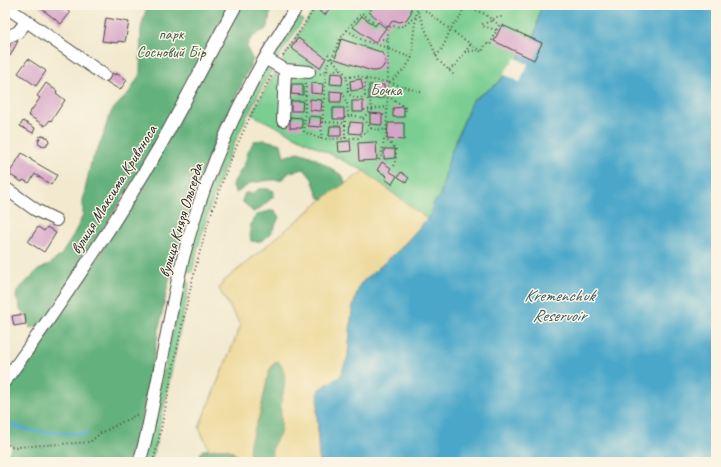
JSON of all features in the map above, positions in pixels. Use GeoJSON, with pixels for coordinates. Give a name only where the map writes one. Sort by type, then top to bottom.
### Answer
{"type":"FeatureCollection","features":[{"type":"Feature","properties":{"kind":"street","name":"вулиця Максима Кривоноса"},"geometry":{"type":"LineString","coordinates":[[5,381],[74,283],[139,181],[167,133],[236,5]]}},
{"type":"Feature","properties":{"kind":"street","name":"вулиця Князя Ольгерда"},"geometry":{"type":"LineString","coordinates":[[139,462],[145,442],[179,275],[199,204],[212,167],[229,128],[279,33],[298,5]]}},
{"type":"Feature","properties":{"kind":"street"},"geometry":{"type":"LineString","coordinates":[[10,7],[27,21],[104,75]]}},
{"type":"Feature","properties":{"kind":"street"},"geometry":{"type":"LineString","coordinates":[[5,38],[18,32],[27,21]]}},
{"type":"Feature","properties":{"kind":"street"},"geometry":{"type":"LineString","coordinates":[[265,58],[281,67],[308,72]]}},
{"type":"Feature","properties":{"kind":"street"},"geometry":{"type":"LineString","coordinates":[[281,67],[283,120]]}},
{"type":"Feature","properties":{"kind":"street"},"geometry":{"type":"LineString","coordinates":[[5,188],[36,210],[56,220]]}},
{"type":"Feature","properties":{"kind":"path"},"geometry":{"type":"LineString","coordinates":[[153,462],[160,439],[202,243],[225,174],[258,100],[281,67],[317,5]]}},
{"type":"Feature","properties":{"kind":"path"},"geometry":{"type":"LineString","coordinates":[[418,5],[464,6],[483,13],[498,24],[490,45],[485,45],[482,52],[480,50],[465,52]]}},
{"type":"Feature","properties":{"kind":"path"},"geometry":{"type":"LineString","coordinates":[[389,82],[395,78],[411,61],[418,5]]}},
{"type":"Feature","properties":{"kind":"path"},"geometry":{"type":"LineString","coordinates":[[418,5],[480,50]]}},
{"type":"Feature","properties":{"kind":"path"},"geometry":{"type":"LineString","coordinates":[[436,56],[445,44],[454,23],[458,20],[464,6]]}},
{"type":"Feature","properties":{"kind":"path"},"geometry":{"type":"LineString","coordinates":[[417,11],[440,63],[454,75]]}},
{"type":"Feature","properties":{"kind":"path"},"geometry":{"type":"LineString","coordinates":[[332,59],[340,39],[362,13],[375,23]]}},
{"type":"Feature","properties":{"kind":"path"},"geometry":{"type":"LineString","coordinates":[[379,160],[381,157],[384,139],[386,139],[387,130],[389,82],[388,29],[391,26],[405,25],[412,18],[416,17]]}},
{"type":"Feature","properties":{"kind":"path"},"geometry":{"type":"LineString","coordinates":[[496,30],[482,25],[482,23],[493,20],[497,17],[503,17]]}},
{"type":"Feature","properties":{"kind":"path"},"geometry":{"type":"LineString","coordinates":[[347,30],[359,39],[388,48],[412,58]]}},
{"type":"Feature","properties":{"kind":"path"},"geometry":{"type":"LineString","coordinates":[[382,39],[388,40]]}},
{"type":"Feature","properties":{"kind":"path"},"geometry":{"type":"LineString","coordinates":[[449,70],[456,65],[471,44]]}},
{"type":"Feature","properties":{"kind":"path"},"geometry":{"type":"LineString","coordinates":[[322,139],[326,71],[329,55],[342,69],[346,77],[349,95],[355,98],[365,96]]}},
{"type":"Feature","properties":{"kind":"path"},"geometry":{"type":"LineString","coordinates":[[326,71],[342,69]]}},
{"type":"Feature","properties":{"kind":"path"},"geometry":{"type":"LineString","coordinates":[[308,72],[304,132],[322,139],[360,138],[371,128]]}},
{"type":"Feature","properties":{"kind":"path"},"geometry":{"type":"LineString","coordinates":[[346,77],[354,76],[389,82],[421,92]]}},
{"type":"Feature","properties":{"kind":"path"},"geometry":{"type":"LineString","coordinates":[[365,96],[365,83],[367,78]]}},
{"type":"Feature","properties":{"kind":"path"},"geometry":{"type":"LineString","coordinates":[[345,138],[345,117],[348,116],[347,104],[343,93],[348,91]]}},
{"type":"Feature","properties":{"kind":"path"},"geometry":{"type":"LineString","coordinates":[[365,96],[373,108]]}},
{"type":"Feature","properties":{"kind":"path"},"geometry":{"type":"LineString","coordinates":[[388,96],[406,108],[406,111]]}},
{"type":"Feature","properties":{"kind":"path"},"geometry":{"type":"LineString","coordinates":[[364,110],[388,107]]}},
{"type":"Feature","properties":{"kind":"path"},"geometry":{"type":"LineString","coordinates":[[362,118],[373,108]]}},
{"type":"Feature","properties":{"kind":"path"},"geometry":{"type":"LineString","coordinates":[[382,115],[387,116]]}},
{"type":"Feature","properties":{"kind":"path"},"geometry":{"type":"LineString","coordinates":[[348,116],[362,118],[371,128],[376,130],[387,130]]}},
{"type":"Feature","properties":{"kind":"path"},"geometry":{"type":"LineString","coordinates":[[322,122],[345,123]]}},
{"type":"Feature","properties":{"kind":"path"},"geometry":{"type":"LineString","coordinates":[[386,139],[396,149],[394,166]]}},
{"type":"Feature","properties":{"kind":"path"},"geometry":{"type":"LineString","coordinates":[[5,442],[10,446],[16,447],[90,442],[101,433],[139,414],[145,412],[151,413]]}},
{"type":"Feature","properties":{"kind":"green space","name":"парк Сосновий Бір"},"geometry":{"type":"Polygon","coordinates":[[[148,5],[230,5],[154,147],[41,326],[30,328],[27,315],[20,310],[19,303],[16,298],[17,291],[37,271],[50,264],[61,255],[80,222],[83,214],[83,199],[91,163],[103,137],[109,116],[113,109],[128,94],[140,74],[141,28],[148,5]]]}},
{"type":"Feature","properties":{"kind":"green space"},"geometry":{"type":"Polygon","coordinates":[[[241,5],[273,5],[270,11],[267,27],[265,30],[253,36],[247,45],[247,50],[253,60],[197,185],[188,211],[173,263],[147,389],[140,431],[130,462],[5,462],[5,458],[12,448],[11,443],[5,438],[5,390],[77,291],[93,266],[241,5]]]}},
{"type":"Feature","properties":{"kind":"green space","name":"Бочка"},"geometry":{"type":"Polygon","coordinates":[[[317,5],[541,5],[535,35],[520,56],[497,84],[472,100],[450,155],[440,196],[433,204],[432,210],[427,219],[364,171],[251,114],[290,47],[317,5]]]}},
{"type":"Feature","properties":{"kind":"green space"},"geometry":{"type":"Polygon","coordinates":[[[295,16],[303,20],[277,60],[272,56],[295,16]]]}},
{"type":"Feature","properties":{"kind":"green space"},"geometry":{"type":"Polygon","coordinates":[[[267,65],[273,68],[243,125],[224,169],[200,239],[192,272],[185,270],[204,202],[234,127],[267,65]]]}},
{"type":"Feature","properties":{"kind":"green space"},"geometry":{"type":"Polygon","coordinates":[[[265,140],[281,144],[284,157],[298,152],[313,157],[343,176],[346,190],[328,200],[319,198],[312,179],[304,169],[290,172],[281,180],[251,183],[236,193],[232,185],[245,163],[248,152],[254,141],[265,140]]]}},
{"type":"Feature","properties":{"kind":"green space"},"geometry":{"type":"Polygon","coordinates":[[[258,189],[269,189],[274,191],[273,197],[253,212],[242,201],[245,193],[254,193],[258,189]]]}},
{"type":"Feature","properties":{"kind":"green space"},"geometry":{"type":"Polygon","coordinates":[[[274,210],[279,217],[272,231],[261,241],[251,241],[250,229],[254,218],[261,213],[274,210]]]}},
{"type":"Feature","properties":{"kind":"green space"},"geometry":{"type":"Polygon","coordinates":[[[187,281],[189,283],[186,301],[154,453],[151,462],[143,462],[183,285],[187,281]]]}},
{"type":"Feature","properties":{"kind":"green space"},"geometry":{"type":"Polygon","coordinates":[[[276,361],[281,364],[284,369],[285,382],[281,408],[282,430],[273,448],[272,462],[201,462],[200,456],[203,450],[227,449],[240,458],[250,454],[250,439],[260,414],[268,374],[276,361]]]}},
{"type":"Feature","properties":{"kind":"sand"},"geometry":{"type":"Polygon","coordinates":[[[364,171],[427,219],[399,250],[360,284],[352,309],[348,356],[340,377],[317,411],[319,462],[272,462],[272,448],[281,430],[281,405],[285,382],[284,371],[278,361],[273,364],[268,374],[260,413],[250,442],[250,456],[242,459],[227,449],[209,450],[199,427],[241,325],[219,289],[223,282],[328,195],[364,171]]]}},
{"type":"Feature","properties":{"kind":"water","name":"Kremenchuk Reservoir"},"geometry":{"type":"Polygon","coordinates":[[[541,5],[716,5],[716,462],[319,462],[317,411],[319,389],[340,377],[348,356],[352,309],[360,284],[399,250],[427,219],[432,210],[433,204],[440,196],[450,155],[473,100],[497,84],[520,56],[535,35],[541,5]]]}},
{"type":"Feature","properties":{"kind":"pier"},"geometry":{"type":"Polygon","coordinates":[[[515,58],[528,64],[520,82],[503,74],[515,58]]]}},
{"type":"Feature","properties":{"kind":"building"},"geometry":{"type":"Polygon","coordinates":[[[37,5],[61,5],[70,13],[61,24],[37,5]]]}},
{"type":"Feature","properties":{"kind":"building"},"geometry":{"type":"Polygon","coordinates":[[[323,5],[331,6],[325,15],[319,11],[323,5]]]}},
{"type":"Feature","properties":{"kind":"building"},"geometry":{"type":"Polygon","coordinates":[[[374,5],[410,5],[411,13],[406,20],[400,22],[393,20],[388,27],[369,12],[374,5]]]}},
{"type":"Feature","properties":{"kind":"building"},"geometry":{"type":"Polygon","coordinates":[[[362,16],[375,26],[378,22],[386,28],[375,43],[353,27],[362,16]]]}},
{"type":"Feature","properties":{"kind":"building"},"geometry":{"type":"Polygon","coordinates":[[[106,18],[129,22],[125,42],[118,41],[118,43],[102,41],[106,18]]]}},
{"type":"Feature","properties":{"kind":"building"},"geometry":{"type":"Polygon","coordinates":[[[502,25],[542,43],[534,60],[494,41],[502,25]]]}},
{"type":"Feature","properties":{"kind":"building"},"geometry":{"type":"Polygon","coordinates":[[[13,38],[18,41],[10,56],[5,54],[5,48],[8,49],[13,38]]]}},
{"type":"Feature","properties":{"kind":"building"},"geometry":{"type":"Polygon","coordinates":[[[298,38],[326,58],[320,68],[291,48],[298,38]]]}},
{"type":"Feature","properties":{"kind":"building"},"geometry":{"type":"Polygon","coordinates":[[[341,39],[382,53],[385,60],[383,67],[380,70],[372,71],[335,59],[341,39]]]}},
{"type":"Feature","properties":{"kind":"building"},"geometry":{"type":"Polygon","coordinates":[[[28,59],[46,71],[36,86],[18,73],[28,59]]]}},
{"type":"Feature","properties":{"kind":"building"},"geometry":{"type":"Polygon","coordinates":[[[112,73],[115,75],[116,73],[127,80],[120,90],[107,82],[112,73]]]}},
{"type":"Feature","properties":{"kind":"building"},"geometry":{"type":"Polygon","coordinates":[[[331,73],[343,74],[342,85],[330,84],[331,73]]]}},
{"type":"Feature","properties":{"kind":"building"},"geometry":{"type":"Polygon","coordinates":[[[361,79],[363,89],[351,91],[350,81],[361,79]]]}},
{"type":"Feature","properties":{"kind":"building"},"geometry":{"type":"Polygon","coordinates":[[[46,83],[57,91],[56,93],[65,100],[51,121],[50,120],[45,126],[28,115],[40,98],[37,96],[46,83]]]}},
{"type":"Feature","properties":{"kind":"building"},"geometry":{"type":"Polygon","coordinates":[[[311,83],[323,84],[322,94],[311,93],[311,83]]]}},
{"type":"Feature","properties":{"kind":"building"},"geometry":{"type":"Polygon","coordinates":[[[292,84],[303,84],[303,95],[291,94],[292,84]]]}},
{"type":"Feature","properties":{"kind":"building"},"geometry":{"type":"Polygon","coordinates":[[[369,85],[384,85],[384,98],[369,99],[369,85]]]}},
{"type":"Feature","properties":{"kind":"building"},"geometry":{"type":"Polygon","coordinates":[[[330,91],[342,92],[341,102],[330,102],[330,91]]]}},
{"type":"Feature","properties":{"kind":"building"},"geometry":{"type":"Polygon","coordinates":[[[310,99],[322,100],[321,111],[310,110],[310,99]]]}},
{"type":"Feature","properties":{"kind":"building"},"geometry":{"type":"Polygon","coordinates":[[[291,101],[303,101],[302,111],[291,111],[291,101]]]}},
{"type":"Feature","properties":{"kind":"building"},"geometry":{"type":"Polygon","coordinates":[[[352,101],[363,101],[363,112],[352,112],[352,101]]]}},
{"type":"Feature","properties":{"kind":"building"},"geometry":{"type":"Polygon","coordinates":[[[404,107],[404,117],[393,117],[393,108],[404,107]]]}},
{"type":"Feature","properties":{"kind":"building"},"geometry":{"type":"Polygon","coordinates":[[[333,108],[344,108],[344,119],[333,119],[333,108]]]}},
{"type":"Feature","properties":{"kind":"building"},"geometry":{"type":"Polygon","coordinates":[[[370,113],[382,114],[382,125],[370,124],[370,113]]]}},
{"type":"Feature","properties":{"kind":"building"},"geometry":{"type":"Polygon","coordinates":[[[309,116],[321,117],[320,127],[308,126],[309,116]]]}},
{"type":"Feature","properties":{"kind":"building"},"geometry":{"type":"Polygon","coordinates":[[[290,117],[302,118],[302,128],[290,128],[290,117]]]}},
{"type":"Feature","properties":{"kind":"building"},"geometry":{"type":"Polygon","coordinates":[[[23,121],[35,128],[33,133],[20,126],[23,121]]]}},
{"type":"Feature","properties":{"kind":"building"},"geometry":{"type":"Polygon","coordinates":[[[350,122],[362,123],[361,134],[349,133],[350,122]]]}},
{"type":"Feature","properties":{"kind":"building"},"geometry":{"type":"Polygon","coordinates":[[[388,123],[404,123],[404,140],[387,139],[388,123]]]}},
{"type":"Feature","properties":{"kind":"building"},"geometry":{"type":"Polygon","coordinates":[[[330,126],[341,126],[341,136],[329,136],[330,126]]]}},
{"type":"Feature","properties":{"kind":"building"},"geometry":{"type":"Polygon","coordinates":[[[45,135],[45,137],[48,137],[49,142],[47,145],[39,145],[39,137],[45,135]]]}},
{"type":"Feature","properties":{"kind":"building"},"geometry":{"type":"Polygon","coordinates":[[[350,141],[351,151],[339,152],[338,142],[350,141]]]}},
{"type":"Feature","properties":{"kind":"building"},"geometry":{"type":"Polygon","coordinates":[[[376,142],[377,160],[359,161],[358,143],[376,142]]]}},
{"type":"Feature","properties":{"kind":"building"},"geometry":{"type":"Polygon","coordinates":[[[384,149],[395,149],[395,158],[384,159],[384,149]]]}},
{"type":"Feature","properties":{"kind":"building"},"geometry":{"type":"Polygon","coordinates":[[[22,153],[57,175],[51,185],[35,174],[29,183],[23,180],[22,182],[10,175],[10,172],[22,153]]]}},
{"type":"Feature","properties":{"kind":"building"},"geometry":{"type":"Polygon","coordinates":[[[382,162],[391,168],[389,171],[397,176],[392,184],[385,179],[387,176],[377,170],[382,162]]]}},
{"type":"Feature","properties":{"kind":"building"},"geometry":{"type":"Polygon","coordinates":[[[401,172],[409,178],[406,182],[398,177],[401,172]]]}},
{"type":"Feature","properties":{"kind":"building"},"geometry":{"type":"Polygon","coordinates":[[[38,227],[44,231],[47,227],[56,233],[44,252],[28,242],[38,227]]]}},
{"type":"Feature","properties":{"kind":"building"},"geometry":{"type":"Polygon","coordinates":[[[25,314],[26,324],[14,326],[12,316],[25,314]]]}},
{"type":"Feature","properties":{"kind":"waterway"},"geometry":{"type":"LineString","coordinates":[[5,421],[33,431],[87,434]]}}]}
